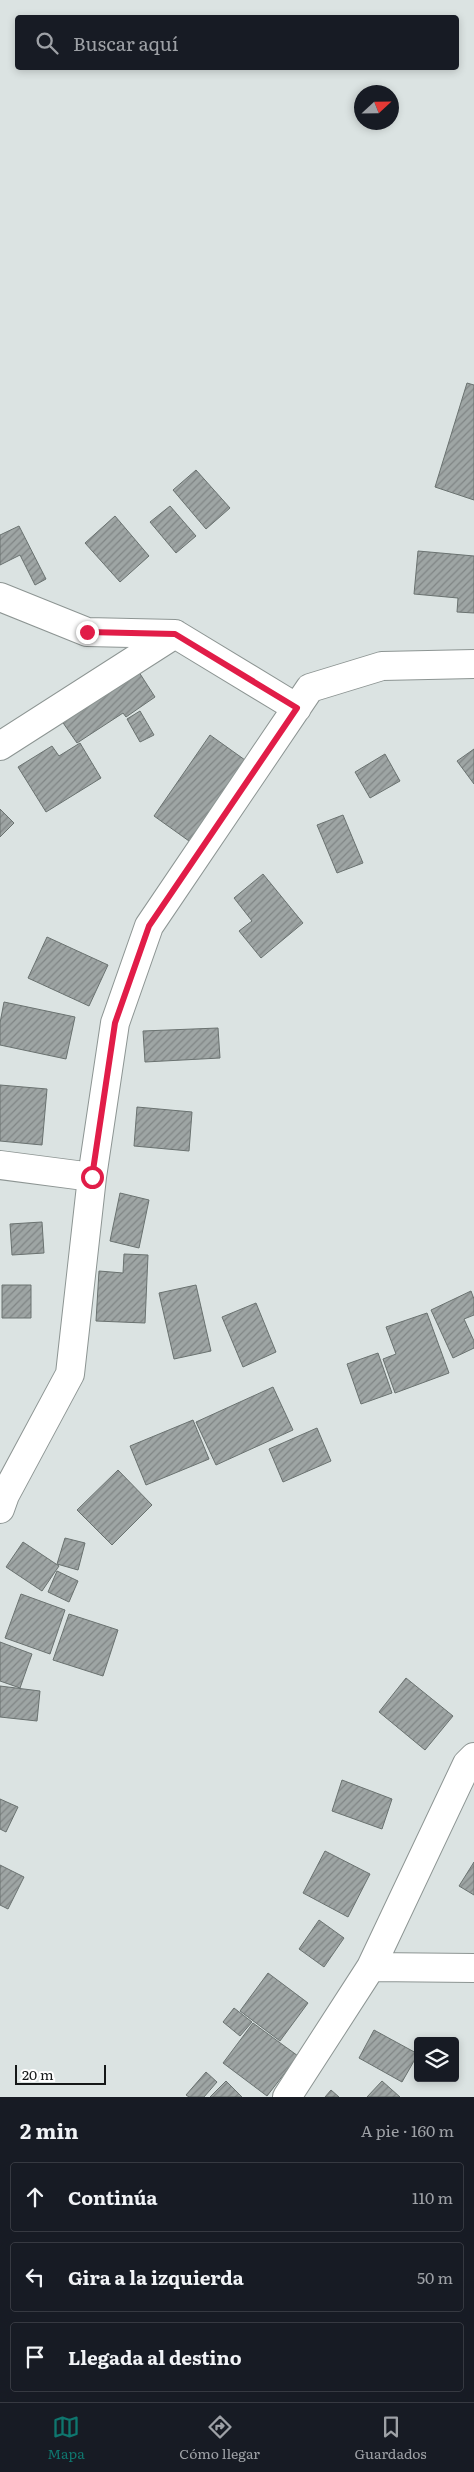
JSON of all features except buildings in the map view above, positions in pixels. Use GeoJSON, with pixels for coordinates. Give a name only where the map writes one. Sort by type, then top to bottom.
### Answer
{"type":"FeatureCollection","features":[{"type":"Feature","properties":{"kind":"street"},"geometry":{"type":"LineString","coordinates":[[0,597],[87,632],[175,634],[297,708]]}},
{"type":"Feature","properties":{"kind":"street"},"geometry":{"type":"LineString","coordinates":[[0,746],[175,634]]}},
{"type":"Feature","properties":{"kind":"street"},"geometry":{"type":"LineString","coordinates":[[2,1500],[70,1374],[92,1177],[115,1023],[149,926],[310,688],[382,666],[474,664]]}},
{"type":"Feature","properties":{"kind":"street"},"geometry":{"type":"LineString","coordinates":[[0,1166],[92,1177]]}},
{"type":"Feature","properties":{"kind":"street"},"geometry":{"type":"LineString","coordinates":[[287,2097],[371,1967],[467,1764],[474,1757]]}},
{"type":"Feature","properties":{"kind":"street"},"geometry":{"type":"LineString","coordinates":[[371,1967],[474,1968]]}},
{"type":"Feature","properties":{"kind":"route"},"geometry":{"type":"LineString","coordinates":[[87,632],[175,634],[297,708],[149,926],[115,1023],[92,1177]]}}]}
